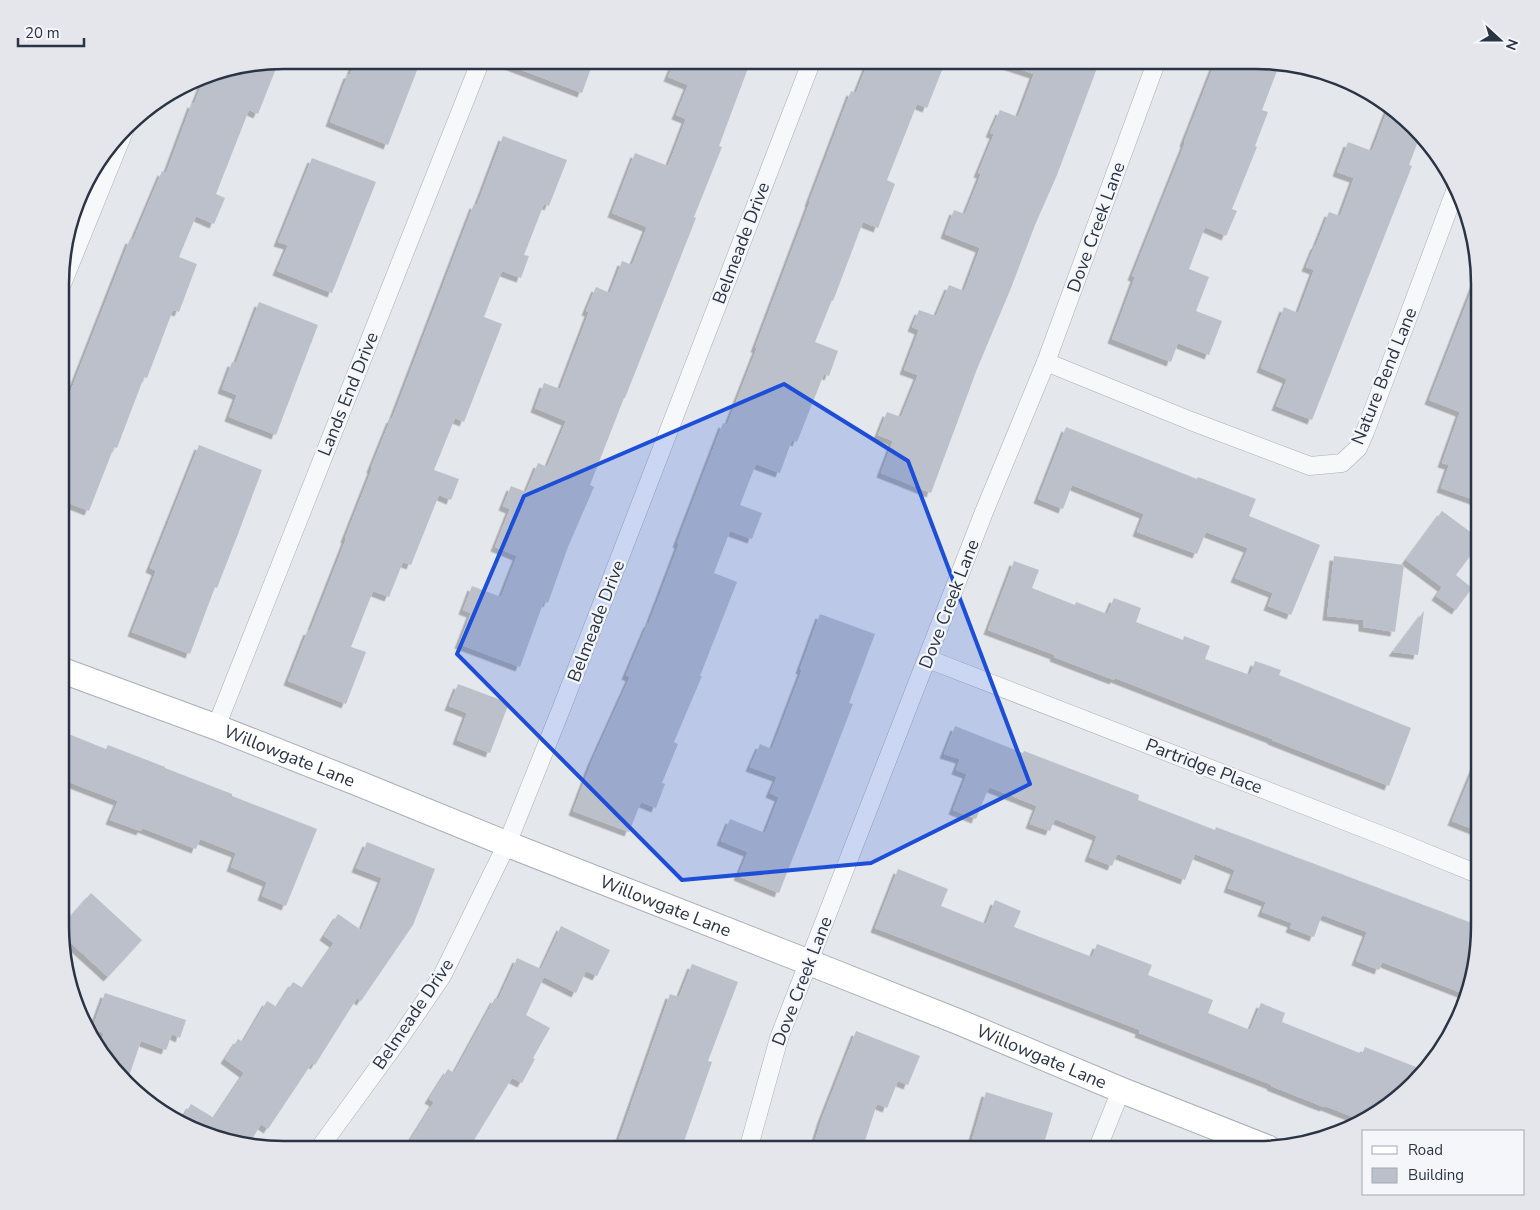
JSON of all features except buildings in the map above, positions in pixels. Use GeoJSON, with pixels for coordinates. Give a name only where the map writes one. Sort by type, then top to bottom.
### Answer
{"type":"FeatureCollection","features":[{"type":"Feature","properties":{"kind":"street","name":"Lands End Drive"},"geometry":{"type":"LineString","coordinates":[[216,727],[477,69]]}},
{"type":"Feature","properties":{"kind":"street","name":"Belmeade Drive"},"geometry":{"type":"LineString","coordinates":[[325,1141],[442,976],[507,844],[562,707],[809,69]]}},
{"type":"Feature","properties":{"kind":"street","name":"Dove Creek Lane"},"geometry":{"type":"LineString","coordinates":[[750,1141],[779,1038],[984,512],[1046,362],[1153,69]]}},
{"type":"Feature","properties":{"kind":"street"},"geometry":{"type":"LineString","coordinates":[[69,266],[117,148]]}},
{"type":"Feature","properties":{"kind":"street","name":"Nature Bend Lane"},"geometry":{"type":"LineString","coordinates":[[1046,362],[1191,421],[1310,466],[1342,463],[1358,448],[1365,432],[1453,197]]}},
{"type":"Feature","properties":{"kind":"street","name":"Partridge Place"},"geometry":{"type":"LineString","coordinates":[[928,659],[1399,842],[1471,872]]}},
{"type":"Feature","properties":{"kind":"street","name":"Willowgate Lane"},"geometry":{"type":"LineString","coordinates":[[69,673],[216,727],[360,784],[959,1022],[1121,1090],[1250,1141]]}},
{"type":"Feature","properties":{"kind":"street"},"geometry":{"type":"LineString","coordinates":[[1101,1141],[1121,1090]]}},
{"type":"Feature","properties":{"kind":"highlighted area"},"geometry":{"type":"Polygon","coordinates":[[[784,384],[908,461],[1030,784],[871,863],[682,880],[457,654],[524,496],[784,384]]]}}]}
